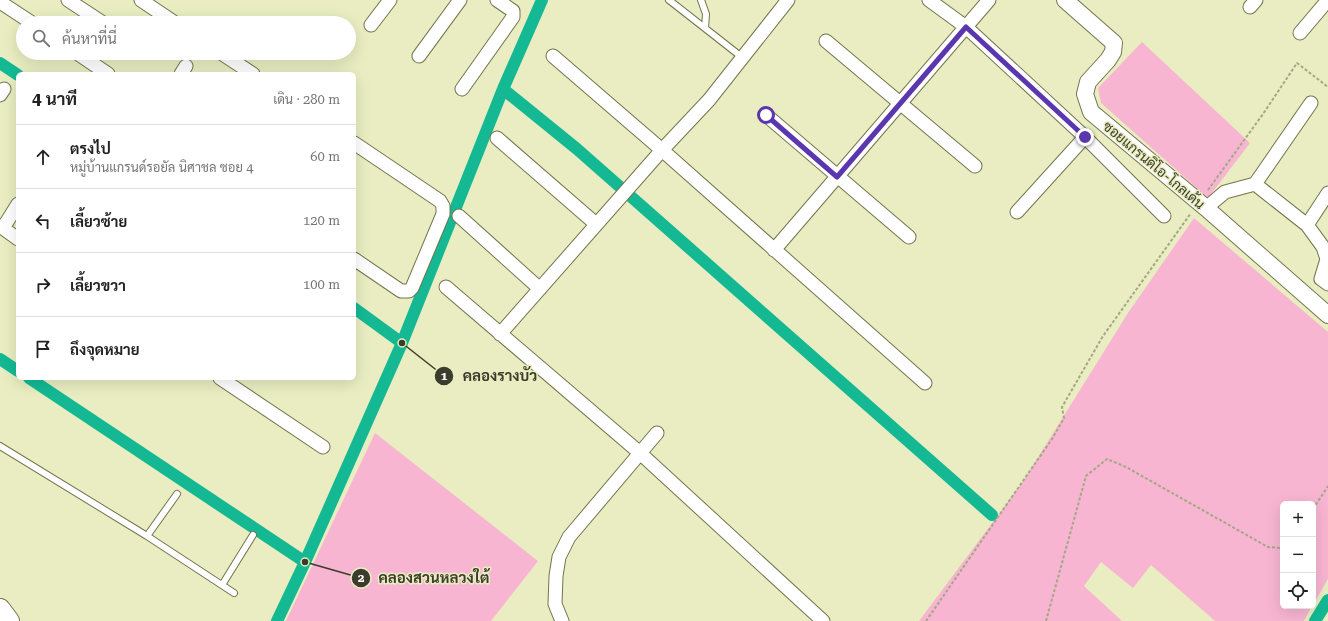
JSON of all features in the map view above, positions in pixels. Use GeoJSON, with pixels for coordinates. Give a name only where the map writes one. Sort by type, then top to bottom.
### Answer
{"type":"FeatureCollection","features":[{"type":"Feature","properties":{"kind":"main road"},"geometry":{"type":"LineString","coordinates":[[0,609],[9,621]]}},
{"type":"Feature","properties":{"kind":"street"},"geometry":{"type":"LineString","coordinates":[[68,0],[92,16]]}},
{"type":"Feature","properties":{"kind":"street"},"geometry":{"type":"LineString","coordinates":[[141,0],[165,16]]}},
{"type":"Feature","properties":{"kind":"street"},"geometry":{"type":"LineString","coordinates":[[371,25],[390,0]]}},
{"type":"Feature","properties":{"kind":"street"},"geometry":{"type":"LineString","coordinates":[[419,56],[460,0]]}},
{"type":"Feature","properties":{"kind":"street"},"geometry":{"type":"LineString","coordinates":[[462,89],[513,17],[513,11],[497,0]]}},
{"type":"Feature","properties":{"kind":"street"},"geometry":{"type":"LineString","coordinates":[[500,334],[662,150],[709,100],[788,0]]}},
{"type":"Feature","properties":{"kind":"street"},"geometry":{"type":"LineString","coordinates":[[929,0],[966,27],[1085,137],[1164,216]]}},
{"type":"Feature","properties":{"kind":"street"},"geometry":{"type":"LineString","coordinates":[[774,250],[989,0]]}},
{"type":"Feature","properties":{"kind":"street","name":"ซอยแกรนดิโอ-โกลเด้น"},"geometry":{"type":"LineString","coordinates":[[1065,0],[1114,43],[1113,52],[1108,60],[1088,82],[1085,94],[1090,112],[1202,205],[1328,315]]}},
{"type":"Feature","properties":{"kind":"street"},"geometry":{"type":"LineString","coordinates":[[1300,33],[1328,0]]}},
{"type":"Feature","properties":{"kind":"street"},"geometry":{"type":"LineString","coordinates":[[0,2],[21,16]]}},
{"type":"Feature","properties":{"kind":"street"},"geometry":{"type":"LineString","coordinates":[[826,41],[975,166]]}},
{"type":"Feature","properties":{"kind":"street"},"geometry":{"type":"LineString","coordinates":[[552,56],[662,150],[924,383]]}},
{"type":"Feature","properties":{"kind":"street"},"geometry":{"type":"LineString","coordinates":[[86,60],[103,72]]}},
{"type":"Feature","properties":{"kind":"street"},"geometry":{"type":"LineString","coordinates":[[231,60],[249,72]]}},
{"type":"Feature","properties":{"kind":"street"},"geometry":{"type":"LineString","coordinates":[[1202,205],[1225,192],[1255,184],[1311,103]]}},
{"type":"Feature","properties":{"kind":"street"},"geometry":{"type":"LineString","coordinates":[[766,115],[909,237]]}},
{"type":"Feature","properties":{"kind":"street"},"geometry":{"type":"LineString","coordinates":[[1017,212],[1085,137]]}},
{"type":"Feature","properties":{"kind":"street"},"geometry":{"type":"LineString","coordinates":[[497,138],[596,224]]}},
{"type":"Feature","properties":{"kind":"street"},"geometry":{"type":"LineString","coordinates":[[356,144],[440,201],[443,206],[443,214],[412,288],[409,291],[401,291],[356,260]]}},
{"type":"Feature","properties":{"kind":"street"},"geometry":{"type":"LineString","coordinates":[[1255,184],[1307,226],[1323,248],[1327,259],[1321,279],[1328,284]]}},
{"type":"Feature","properties":{"kind":"street"},"geometry":{"type":"LineString","coordinates":[[1307,226],[1328,193]]}},
{"type":"Feature","properties":{"kind":"street"},"geometry":{"type":"LineString","coordinates":[[16,207],[2,227],[16,238]]}},
{"type":"Feature","properties":{"kind":"street"},"geometry":{"type":"LineString","coordinates":[[459,216],[540,289]]}},
{"type":"Feature","properties":{"kind":"street"},"geometry":{"type":"LineString","coordinates":[[446,287],[640,453],[823,621]]}},
{"type":"Feature","properties":{"kind":"street"},"geometry":{"type":"LineString","coordinates":[[223,380],[323,447]]}},
{"type":"Feature","properties":{"kind":"street"},"geometry":{"type":"LineString","coordinates":[[562,621],[555,604],[556,576],[559,556],[569,537],[657,433]]}},
{"type":"Feature","properties":{"kind":"lane"},"geometry":{"type":"LineString","coordinates":[[669,0],[743,58]]}},
{"type":"Feature","properties":{"kind":"lane"},"geometry":{"type":"LineString","coordinates":[[701,0],[706,14],[705,28]]}},
{"type":"Feature","properties":{"kind":"lane"},"geometry":{"type":"LineString","coordinates":[[0,446],[147,536],[234,593]]}},
{"type":"Feature","properties":{"kind":"lane"},"geometry":{"type":"LineString","coordinates":[[147,536],[177,494]]}},
{"type":"Feature","properties":{"kind":"lane"},"geometry":{"type":"LineString","coordinates":[[222,585],[253,535]]}},
{"type":"Feature","properties":{"kind":"path"},"geometry":{"type":"LineString","coordinates":[[926,621],[1052,439],[1064,418],[1062,407],[1103,336],[1202,205],[1297,64],[1328,87]]}},
{"type":"Feature","properties":{"kind":"path"},"geometry":{"type":"LineString","coordinates":[[1046,621],[1086,476],[1107,459],[1126,467],[1268,547],[1280,548]]}},
{"type":"Feature","properties":{"kind":"path"},"geometry":{"type":"LineString","coordinates":[[1316,504],[1328,486]]}},
{"type":"Feature","properties":{"kind":"shaded area"},"geometry":{"type":"Polygon","coordinates":[[[1142,42],[1250,143],[1208,198],[1101,103],[1098,88],[1142,42]]]}},
{"type":"Feature","properties":{"kind":"shaded area"},"geometry":{"type":"Polygon","coordinates":[[[1194,218],[1328,332],[1328,579],[1316,600],[1316,501],[1280,501],[1280,609],[1310,609],[1304,621],[1215,621],[1151,565],[1133,588],[1101,562],[1084,586],[1122,621],[919,621],[1022,483],[1128,313],[1194,218]]]}},
{"type":"Feature","properties":{"kind":"shaded area"},"geometry":{"type":"Polygon","coordinates":[[[375,433],[538,561],[491,621],[286,621],[375,433]]]}},
{"type":"Feature","properties":{"kind":"waterway"},"geometry":{"type":"LineString","coordinates":[[277,621],[305,562],[402,343],[503,89],[542,0]]}},
{"type":"Feature","properties":{"kind":"waterway"},"geometry":{"type":"LineString","coordinates":[[0,63],[16,74]]}},
{"type":"Feature","properties":{"kind":"waterway"},"geometry":{"type":"LineString","coordinates":[[503,89],[577,149],[992,515]]}},
{"type":"Feature","properties":{"kind":"waterway"},"geometry":{"type":"LineString","coordinates":[[356,309],[402,343]]}},
{"type":"Feature","properties":{"kind":"waterway"},"geometry":{"type":"LineString","coordinates":[[0,359],[16,370]]}},
{"type":"Feature","properties":{"kind":"waterway"},"geometry":{"type":"LineString","coordinates":[[32,380],[305,562]]}},
{"type":"Feature","properties":{"kind":"waterway"},"geometry":{"type":"LineString","coordinates":[[1315,621],[1328,600]]}},
{"type":"Feature","properties":{"kind":"place","name":"คลองรางบัว"},"geometry":{"type":"Point","coordinates":[402,343]}},
{"type":"Feature","properties":{"kind":"place","name":"คลองสวนหลวงใต้"},"geometry":{"type":"Point","coordinates":[305,562]}},
{"type":"Feature","properties":{"kind":"route"},"geometry":{"type":"LineString","coordinates":[[766,115],[837,177],[966,27],[1085,137]]}}]}
